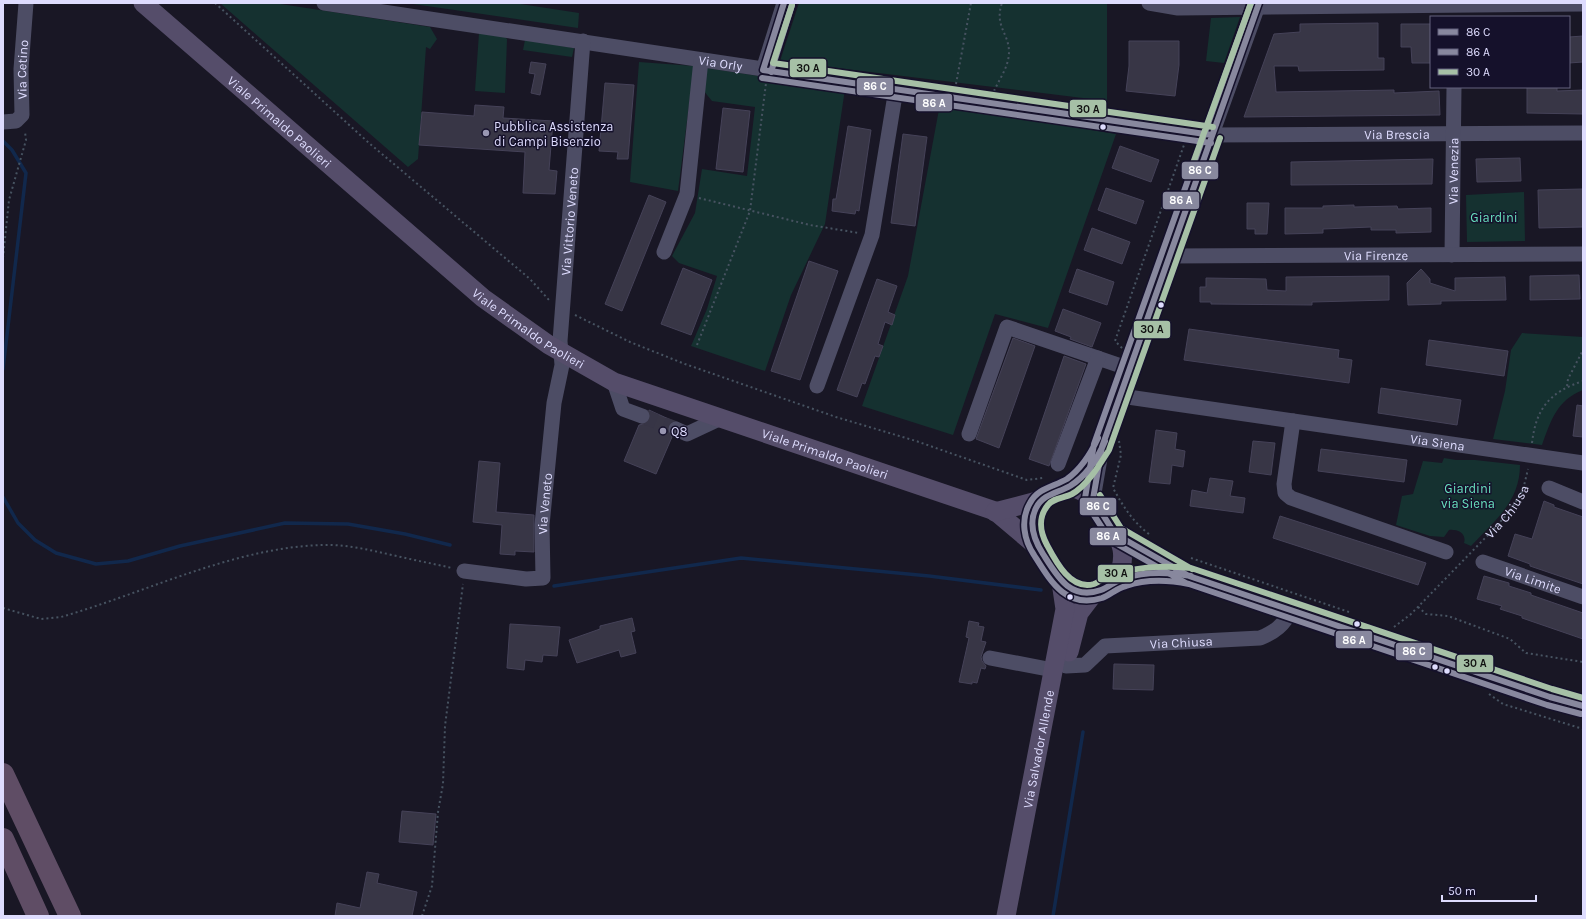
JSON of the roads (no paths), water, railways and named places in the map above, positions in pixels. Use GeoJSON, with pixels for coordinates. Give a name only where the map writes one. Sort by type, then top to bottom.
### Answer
{"type":"FeatureCollection","features":[{"type":"Feature","properties":{"kind":"highway"},"geometry":{"type":"LineString","coordinates":[[3,774],[70,916]]}},
{"type":"Feature","properties":{"kind":"highway"},"geometry":{"type":"LineString","coordinates":[[3,839],[38,916]]}},
{"type":"Feature","properties":{"kind":"main road","name":"Viale Primaldo Paolieri"},"geometry":{"type":"LineString","coordinates":[[143,3],[483,298],[528,331],[562,353],[614,382],[995,512],[1024,534],[1040,549]]}},
{"type":"Feature","properties":{"kind":"main road"},"geometry":{"type":"LineString","coordinates":[[995,512],[1041,500],[1055,491],[1068,487],[1083,492],[1093,499],[1122,546],[1123,555],[1121,569],[1116,581]]}},
{"type":"Feature","properties":{"kind":"main road","name":"Viale Primaldo Paolieri"},"geometry":{"type":"LineString","coordinates":[[1041,500],[1034,513],[1032,527],[1040,549],[1061,582]]}},
{"type":"Feature","properties":{"kind":"main road"},"geometry":{"type":"LineString","coordinates":[[1115,534],[1188,576],[1494,678],[1583,706]]}},
{"type":"Feature","properties":{"kind":"main road"},"geometry":{"type":"LineString","coordinates":[[1061,582],[1077,591],[1095,592],[1106,588],[1116,581],[1155,573],[1188,576]]}},
{"type":"Feature","properties":{"kind":"main road","name":"Via Salvador Allende"},"geometry":{"type":"LineString","coordinates":[[1019,916],[1059,668],[1065,609],[1061,582]]}},
{"type":"Feature","properties":{"kind":"main road","name":"Via Salvador Allende"},"geometry":{"type":"LineString","coordinates":[[1006,916],[1059,668],[1072,637],[1079,613],[1095,592]]}},
{"type":"Feature","properties":{"kind":"main road"},"geometry":{"type":"LineString","coordinates":[[1494,678],[1522,679],[1548,684],[1583,694]]}},
{"type":"Feature","properties":{"kind":"main road"},"geometry":{"type":"LineString","coordinates":[[1494,678],[1508,690],[1524,700],[1583,719]]}},
{"type":"Feature","properties":{"kind":"street","name":"Via Cetino"},"geometry":{"type":"LineString","coordinates":[[3,122],[16,121],[22,115],[21,69],[26,3]]}},
{"type":"Feature","properties":{"kind":"street","name":"Via Orly"},"geometry":{"type":"LineString","coordinates":[[324,3],[388,8],[583,42],[763,70],[1212,135]]}},
{"type":"Feature","properties":{"kind":"street"},"geometry":{"type":"LineString","coordinates":[[763,70],[784,3]]}},
{"type":"Feature","properties":{"kind":"street"},"geometry":{"type":"LineString","coordinates":[[1149,3],[1178,8],[1258,5],[1455,8],[1583,4]]}},
{"type":"Feature","properties":{"kind":"street"},"geometry":{"type":"LineString","coordinates":[[1093,499],[1094,485],[1102,447],[1121,396],[1124,367],[1168,256],[1258,5]]}},
{"type":"Feature","properties":{"kind":"street","name":"Via Vittorio Veneto"},"geometry":{"type":"LineString","coordinates":[[562,353],[560,341],[564,310],[583,42]]}},
{"type":"Feature","properties":{"kind":"street"},"geometry":{"type":"LineString","coordinates":[[664,252],[687,194],[701,60]]}},
{"type":"Feature","properties":{"kind":"street","name":"Via Venezia"},"geometry":{"type":"LineString","coordinates":[[1452,255],[1454,88]]}},
{"type":"Feature","properties":{"kind":"street"},"geometry":{"type":"LineString","coordinates":[[817,386],[872,235],[896,89]]}},
{"type":"Feature","properties":{"kind":"street","name":"Via Brescia"},"geometry":{"type":"LineString","coordinates":[[1212,135],[1583,133]]}},
{"type":"Feature","properties":{"kind":"street","name":"Via Firenze"},"geometry":{"type":"LineString","coordinates":[[1168,256],[1583,254]]}},
{"type":"Feature","properties":{"kind":"street"},"geometry":{"type":"LineString","coordinates":[[969,434],[1007,327],[1124,367]]}},
{"type":"Feature","properties":{"kind":"street","name":"Via Veneto"},"geometry":{"type":"LineString","coordinates":[[464,571],[526,579],[543,578],[542,525],[554,403],[562,365],[562,353]]}},
{"type":"Feature","properties":{"kind":"street"},"geometry":{"type":"LineString","coordinates":[[1058,464],[1098,358]]}},
{"type":"Feature","properties":{"kind":"street"},"geometry":{"type":"LineString","coordinates":[[614,382],[623,409],[642,416]]}},
{"type":"Feature","properties":{"kind":"street","name":"Via Siena"},"geometry":{"type":"LineString","coordinates":[[1121,396],[1583,463]]}},
{"type":"Feature","properties":{"kind":"street"},"geometry":{"type":"LineString","coordinates":[[676,429],[688,434],[719,419]]}},
{"type":"Feature","properties":{"kind":"street"},"geometry":{"type":"LineString","coordinates":[[1293,421],[1284,484],[1285,494],[1299,502],[1446,552]]}},
{"type":"Feature","properties":{"kind":"street"},"geometry":{"type":"LineString","coordinates":[[1068,487],[1083,474],[1102,447]]}},
{"type":"Feature","properties":{"kind":"street"},"geometry":{"type":"LineString","coordinates":[[1549,488],[1583,502]]}},
{"type":"Feature","properties":{"kind":"street","name":"Via Limite"},"geometry":{"type":"LineString","coordinates":[[1483,562],[1583,597]]}},
{"type":"Feature","properties":{"kind":"street","name":"Via Chiusa"},"geometry":{"type":"LineString","coordinates":[[990,658],[1059,668],[1085,665],[1105,646],[1260,638],[1278,628],[1286,621],[1291,610]]}},
{"type":"Feature","properties":{"kind":"waterway"},"geometry":{"type":"LineString","coordinates":[[3,141],[12,150],[26,173],[3,369]]}},
{"type":"Feature","properties":{"kind":"waterway"},"geometry":{"type":"LineString","coordinates":[[3,497],[18,523],[35,540],[56,553],[96,564],[128,561],[180,546],[285,523],[348,524],[405,534],[450,545]]}},
{"type":"Feature","properties":{"kind":"waterway"},"geometry":{"type":"LineString","coordinates":[[554,586],[741,558],[929,576],[1041,590]]}},
{"type":"Feature","properties":{"kind":"waterway"},"geometry":{"type":"LineString","coordinates":[[1053,916],[1083,732]]}},
{"type":"Feature","properties":{"kind":"tunnel"},"geometry":{"type":"LineString","coordinates":[[642,416],[676,429]]}},
{"type":"Feature","properties":{"kind":"place","name":"Pubblica Assistenza di Campi Bisenzio"},"geometry":{"type":"Point","coordinates":[486,133]}},
{"type":"Feature","properties":{"kind":"place","name":"Q8"},"geometry":{"type":"Point","coordinates":[663,431]}},
{"type":"Feature","properties":{"kind":"park label","name":"Giardini"},"geometry":{"type":"Point","coordinates":[1494,217]}},
{"type":"Feature","properties":{"kind":"park label","name":"Giardini via Siena"},"geometry":{"type":"Point","coordinates":[1468,496]}}]}
